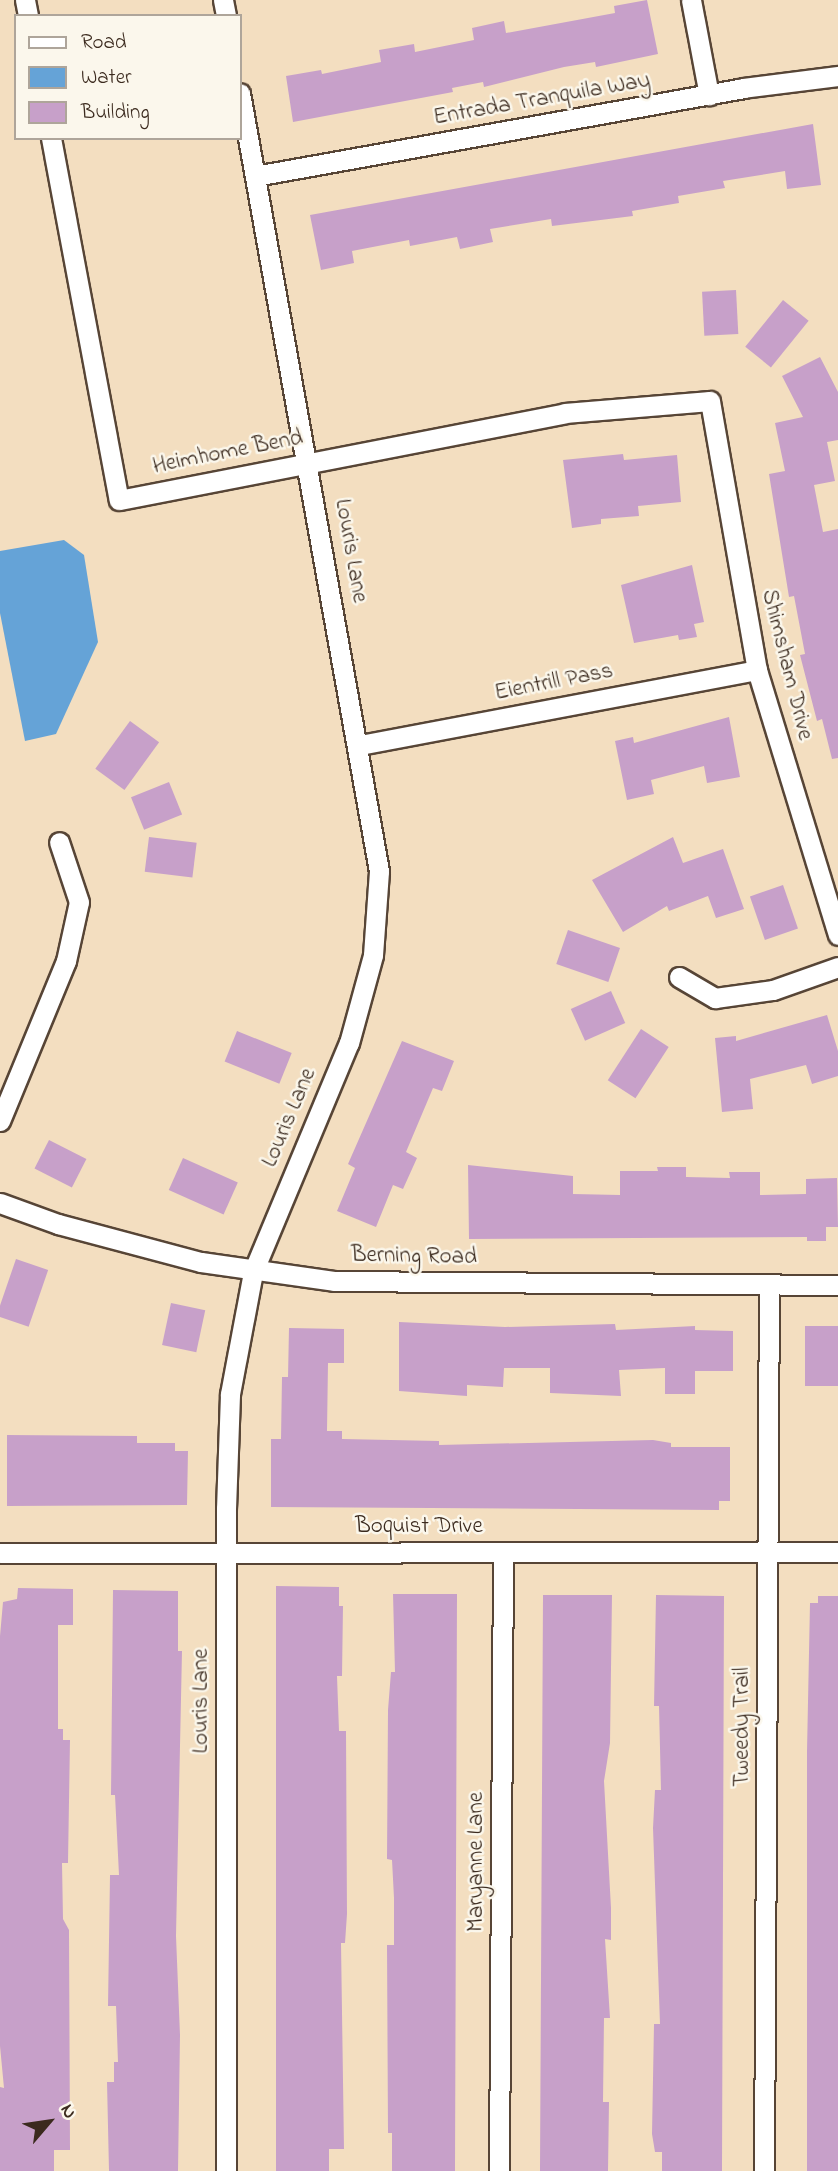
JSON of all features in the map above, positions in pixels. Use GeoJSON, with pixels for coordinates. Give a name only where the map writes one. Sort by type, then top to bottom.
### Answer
{"type":"FeatureCollection","features":[{"type":"Feature","properties":{"kind":"street"},"geometry":{"type":"LineString","coordinates":[[691,0],[709,95]]}},
{"type":"Feature","properties":{"kind":"street","name":"Entrada Tranquila Way"},"geometry":{"type":"LineString","coordinates":[[255,176],[709,95],[838,76]]}},
{"type":"Feature","properties":{"kind":"street","name":"Louris Lane"},"geometry":{"type":"LineString","coordinates":[[226,2171],[226,1551],[230,1394],[253,1272],[349,1043],[373,956],[380,871],[360,745],[242,104]]}},
{"type":"Feature","properties":{"kind":"street","name":"Heimhome Bend"},"geometry":{"type":"LineString","coordinates":[[51,140],[119,500],[565,413],[710,401]]}},
{"type":"Feature","properties":{"kind":"street","name":"Shimsham Drive"},"geometry":{"type":"LineString","coordinates":[[710,401],[757,670],[838,935]]}},
{"type":"Feature","properties":{"kind":"street","name":"Eientrill Pass"},"geometry":{"type":"LineString","coordinates":[[360,745],[757,670]]}},
{"type":"Feature","properties":{"kind":"street"},"geometry":{"type":"LineString","coordinates":[[0,1121],[66,961],[79,902],[59,842]]}},
{"type":"Feature","properties":{"kind":"street"},"geometry":{"type":"LineString","coordinates":[[678,978],[715,998],[773,990],[838,967]]}},
{"type":"Feature","properties":{"kind":"street","name":"Berning Road"},"geometry":{"type":"LineString","coordinates":[[0,1203],[58,1224],[253,1272],[334,1281],[838,1285]]}},
{"type":"Feature","properties":{"kind":"street","name":"Tweedy Trail"},"geometry":{"type":"LineString","coordinates":[[764,2171],[769,1284]]}},
{"type":"Feature","properties":{"kind":"street","name":"Boquist Drive"},"geometry":{"type":"LineString","coordinates":[[0,1553],[838,1552]]}},
{"type":"Feature","properties":{"kind":"street","name":"Maryanne Lane"},"geometry":{"type":"LineString","coordinates":[[499,2171],[503,1553]]}},
{"type":"Feature","properties":{"kind":"water"},"geometry":{"type":"Polygon","coordinates":[[[64,540],[84,555],[98,642],[56,734],[25,741],[0,613],[0,551],[64,540]]]}},
{"type":"Feature","properties":{"kind":"building"},"geometry":{"type":"Polygon","coordinates":[[[647,0],[658,54],[596,67],[595,62],[564,67],[484,87],[483,82],[452,88],[453,92],[293,122],[286,76],[321,70],[322,74],[381,62],[379,50],[414,44],[415,52],[474,40],[472,28],[504,21],[506,33],[615,13],[614,6],[647,0]]]}},
{"type":"Feature","properties":{"kind":"building"},"geometry":{"type":"Polygon","coordinates":[[[813,124],[821,185],[787,189],[785,171],[723,181],[725,188],[678,196],[679,203],[632,211],[633,216],[552,226],[551,219],[490,229],[493,242],[460,249],[457,237],[410,246],[409,240],[352,251],[354,263],[321,270],[310,215],[813,124]]]}},
{"type":"Feature","properties":{"kind":"building"},"geometry":{"type":"Polygon","coordinates":[[[736,290],[738,334],[704,336],[702,292],[736,290]]]}},
{"type":"Feature","properties":{"kind":"building"},"geometry":{"type":"Polygon","coordinates":[[[783,300],[809,321],[771,367],[745,347],[783,300]]]}},
{"type":"Feature","properties":{"kind":"building"},"geometry":{"type":"Polygon","coordinates":[[[820,357],[838,392],[838,440],[827,442],[835,481],[814,485],[823,532],[838,529],[838,758],[832,759],[822,719],[817,721],[800,655],[805,654],[794,596],[789,597],[769,474],[785,471],[775,423],[803,417],[782,376],[820,357]]]}},
{"type":"Feature","properties":{"kind":"building"},"geometry":{"type":"Polygon","coordinates":[[[623,454],[624,460],[677,455],[681,502],[638,506],[639,516],[601,519],[601,524],[572,528],[563,460],[623,454]]]}},
{"type":"Feature","properties":{"kind":"building"},"geometry":{"type":"Polygon","coordinates":[[[692,565],[704,622],[694,624],[697,637],[679,640],[678,635],[634,643],[621,585],[692,565]]]}},
{"type":"Feature","properties":{"kind":"building"},"geometry":{"type":"Polygon","coordinates":[[[729,717],[740,777],[707,783],[704,766],[651,780],[654,794],[627,800],[615,741],[633,737],[634,743],[729,717]]]}},
{"type":"Feature","properties":{"kind":"building"},"geometry":{"type":"Polygon","coordinates":[[[130,721],[159,742],[124,790],[95,769],[130,721]]]}},
{"type":"Feature","properties":{"kind":"building"},"geometry":{"type":"Polygon","coordinates":[[[169,782],[182,814],[144,830],[131,797],[169,782]]]}},
{"type":"Feature","properties":{"kind":"building"},"geometry":{"type":"Polygon","coordinates":[[[149,837],[197,843],[192,878],[145,872],[149,837]]]}},
{"type":"Feature","properties":{"kind":"building"},"geometry":{"type":"Polygon","coordinates":[[[673,837],[683,863],[723,849],[744,909],[716,918],[708,896],[669,911],[667,906],[623,932],[592,880],[673,837]]]}},
{"type":"Feature","properties":{"kind":"building"},"geometry":{"type":"Polygon","coordinates":[[[783,885],[798,928],[765,940],[750,896],[783,885]]]}},
{"type":"Feature","properties":{"kind":"building"},"geometry":{"type":"Polygon","coordinates":[[[568,930],[620,948],[608,982],[556,964],[568,930]]]}},
{"type":"Feature","properties":{"kind":"building"},"geometry":{"type":"Polygon","coordinates":[[[611,991],[625,1023],[585,1041],[571,1009],[611,991]]]}},
{"type":"Feature","properties":{"kind":"building"},"geometry":{"type":"Polygon","coordinates":[[[827,1015],[838,1051],[838,1076],[812,1084],[806,1065],[750,1079],[753,1109],[722,1112],[715,1038],[736,1036],[736,1041],[827,1015]]]}},
{"type":"Feature","properties":{"kind":"building"},"geometry":{"type":"Polygon","coordinates":[[[641,1029],[669,1047],[635,1098],[608,1080],[641,1029]]]}},
{"type":"Feature","properties":{"kind":"building"},"geometry":{"type":"Polygon","coordinates":[[[237,1031],[292,1053],[279,1084],[225,1062],[237,1031]]]}},
{"type":"Feature","properties":{"kind":"building"},"geometry":{"type":"Polygon","coordinates":[[[402,1041],[454,1061],[442,1091],[433,1088],[406,1152],[417,1158],[403,1189],[393,1185],[376,1227],[337,1211],[355,1168],[348,1164],[402,1041]]]}},
{"type":"Feature","properties":{"kind":"building"},"geometry":{"type":"Polygon","coordinates":[[[49,1140],[86,1159],[72,1188],[34,1169],[49,1140]]]}},
{"type":"Feature","properties":{"kind":"building"},"geometry":{"type":"Polygon","coordinates":[[[183,1158],[238,1182],[224,1214],[169,1190],[183,1158]]]}},
{"type":"Feature","properties":{"kind":"building"},"geometry":{"type":"Polygon","coordinates":[[[468,1165],[573,1176],[573,1194],[620,1195],[620,1171],[658,1171],[657,1167],[686,1167],[686,1177],[730,1178],[729,1172],[760,1172],[760,1195],[806,1194],[806,1179],[837,1178],[838,1227],[826,1227],[826,1241],[807,1241],[807,1237],[469,1239],[468,1165]]]}},
{"type":"Feature","properties":{"kind":"building"},"geometry":{"type":"Polygon","coordinates":[[[16,1259],[48,1270],[29,1327],[0,1317],[0,1305],[16,1259]]]}},
{"type":"Feature","properties":{"kind":"building"},"geometry":{"type":"Polygon","coordinates":[[[171,1303],[205,1310],[196,1352],[162,1345],[171,1303]]]}},
{"type":"Feature","properties":{"kind":"building"},"geometry":{"type":"Polygon","coordinates":[[[399,1322],[505,1327],[615,1324],[616,1330],[695,1326],[695,1330],[733,1331],[733,1371],[695,1371],[695,1394],[665,1394],[665,1368],[619,1370],[621,1396],[550,1393],[550,1368],[504,1368],[503,1387],[467,1385],[467,1396],[399,1391],[399,1322]]]}},
{"type":"Feature","properties":{"kind":"building"},"geometry":{"type":"Polygon","coordinates":[[[805,1326],[838,1326],[838,1386],[805,1386],[805,1326]]]}},
{"type":"Feature","properties":{"kind":"building"},"geometry":{"type":"Polygon","coordinates":[[[289,1328],[344,1329],[344,1363],[328,1363],[327,1431],[342,1431],[342,1439],[439,1441],[439,1445],[653,1440],[671,1443],[671,1447],[730,1447],[730,1501],[719,1501],[719,1510],[271,1507],[271,1439],[281,1439],[282,1377],[288,1377],[289,1328]]]}},
{"type":"Feature","properties":{"kind":"building"},"geometry":{"type":"Polygon","coordinates":[[[7,1435],[137,1436],[137,1443],[175,1443],[175,1451],[188,1451],[187,1505],[7,1506],[7,1435]]]}},
{"type":"Feature","properties":{"kind":"building"},"geometry":{"type":"Polygon","coordinates":[[[276,1586],[339,1587],[339,1606],[343,1606],[342,1676],[337,1676],[339,1731],[346,1731],[347,1914],[345,1943],[341,1943],[344,2149],[329,2149],[329,2171],[276,2171],[276,1586]]]}},
{"type":"Feature","properties":{"kind":"building"},"geometry":{"type":"Polygon","coordinates":[[[18,1588],[73,1589],[73,1625],[58,1625],[58,1729],[63,1729],[63,1740],[70,1740],[68,1863],[62,1863],[63,1919],[69,1930],[70,2150],[54,2150],[54,2171],[0,2171],[0,2087],[4,2088],[0,2046],[0,1636],[3,1602],[17,1599],[18,1588]]]}},
{"type":"Feature","properties":{"kind":"building"},"geometry":{"type":"Polygon","coordinates":[[[113,1590],[178,1591],[178,1651],[182,1651],[176,1936],[180,2035],[178,2171],[109,2171],[107,2082],[114,2082],[114,2062],[118,2062],[116,2006],[108,2006],[110,1875],[119,1875],[115,1795],[111,1795],[113,1590]]]}},
{"type":"Feature","properties":{"kind":"building"},"geometry":{"type":"Polygon","coordinates":[[[393,1594],[457,1594],[455,2171],[392,2171],[392,2133],[388,2133],[387,1945],[394,1945],[394,1898],[392,1860],[387,1859],[388,1710],[391,1672],[395,1672],[393,1594]]]}},
{"type":"Feature","properties":{"kind":"building"},"geometry":{"type":"Polygon","coordinates":[[[543,1595],[612,1595],[610,1743],[604,1781],[611,1908],[611,1940],[605,1939],[610,2018],[604,2018],[603,2102],[609,2102],[608,2171],[540,2171],[543,1595]]]}},
{"type":"Feature","properties":{"kind":"building"},"geometry":{"type":"Polygon","coordinates":[[[656,1595],[724,1596],[722,2171],[662,2171],[662,2152],[655,2152],[652,2134],[654,2024],[660,2024],[653,1828],[655,1790],[661,1790],[659,1706],[654,1706],[656,1595]]]}},
{"type":"Feature","properties":{"kind":"building"},"geometry":{"type":"Polygon","coordinates":[[[818,1596],[838,1596],[838,2171],[807,2171],[807,1751],[810,1603],[818,1603],[818,1596]]]}}]}
